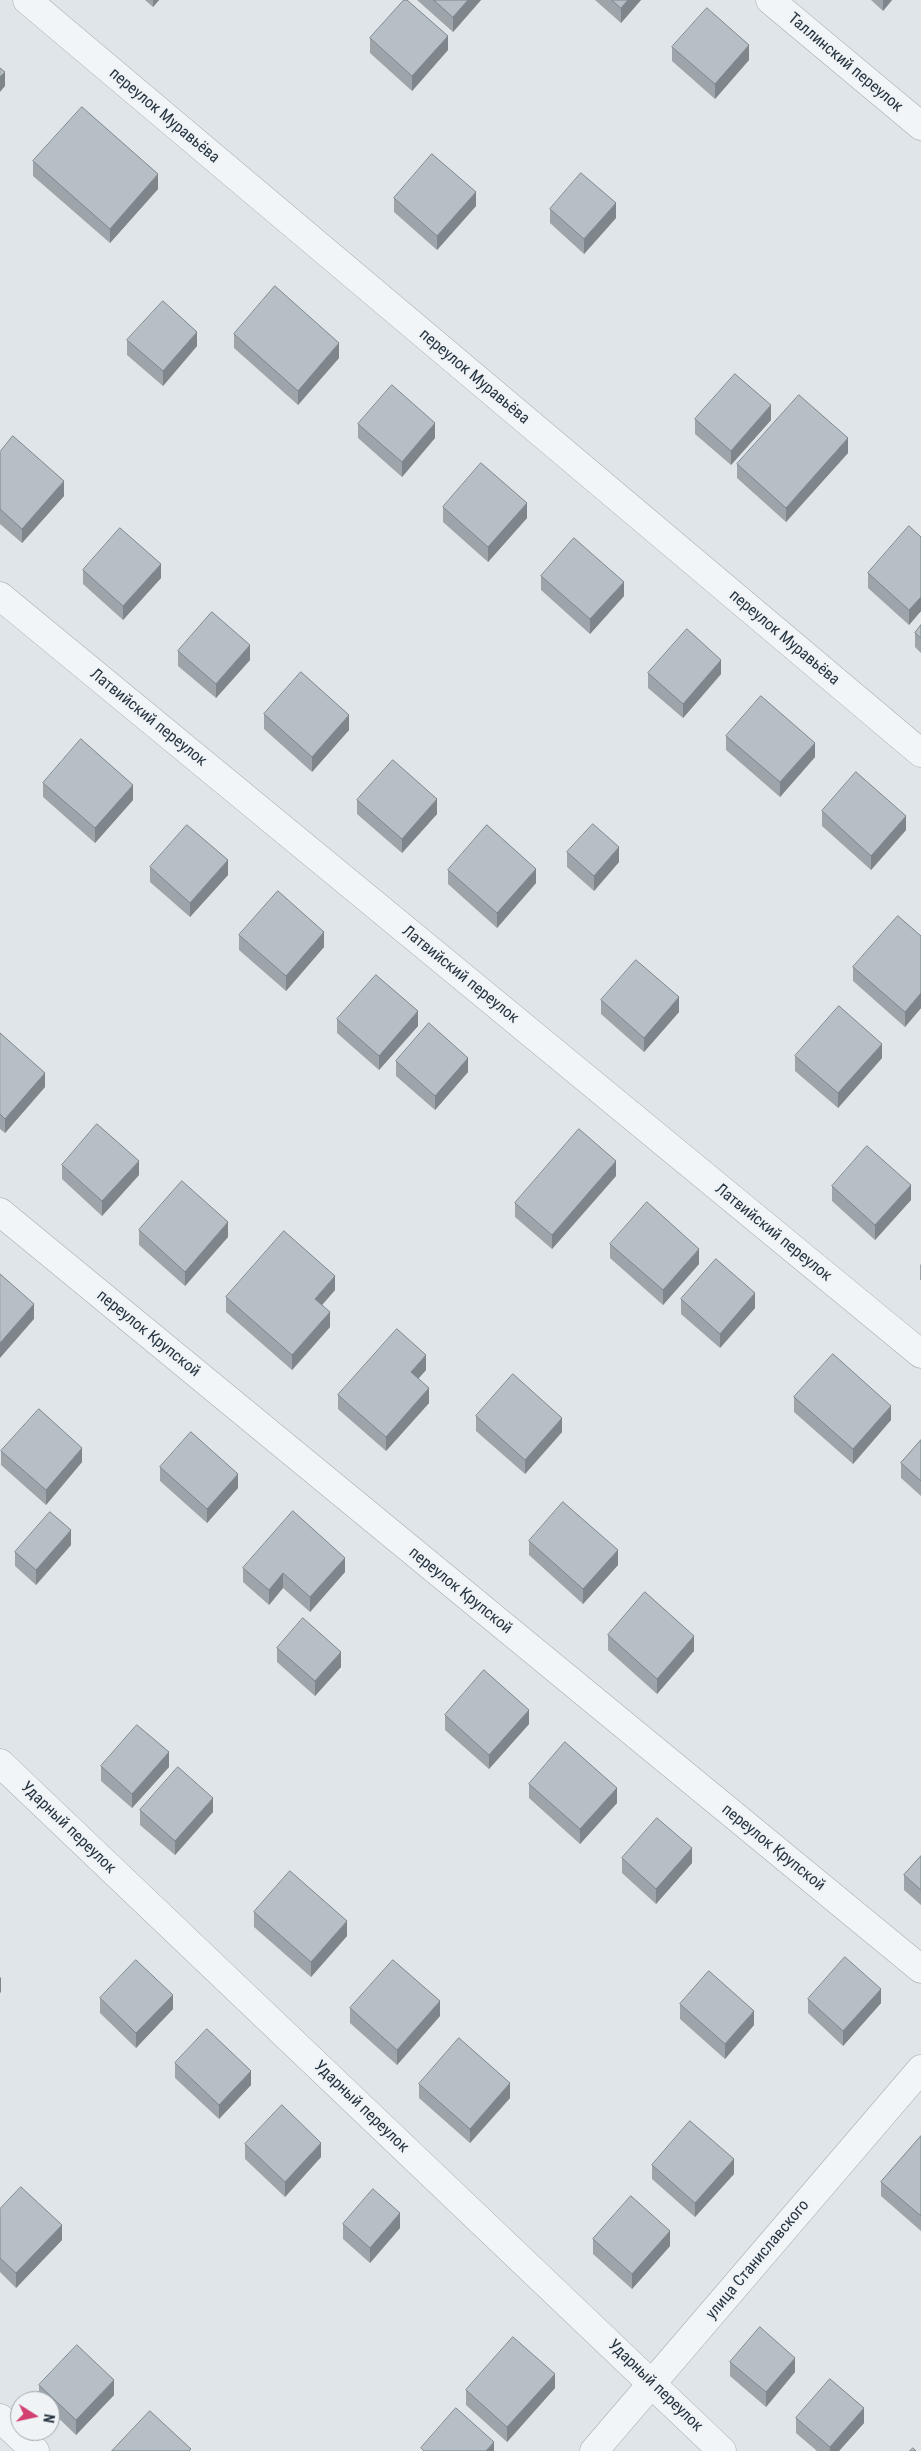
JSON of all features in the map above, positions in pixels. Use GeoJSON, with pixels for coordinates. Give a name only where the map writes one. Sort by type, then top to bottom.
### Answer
{"type":"FeatureCollection","features":[{"type":"Feature","properties":{"kind":"street","name":"переулок Муравьёва"},"geometry":{"type":"LineString","coordinates":[[27,0],[921,753]]}},
{"type":"Feature","properties":{"kind":"street","name":"Таллинский переулок"},"geometry":{"type":"LineString","coordinates":[[770,0],[921,126]]}},
{"type":"Feature","properties":{"kind":"street","name":"Латвийский переулок"},"geometry":{"type":"LineString","coordinates":[[0,596],[921,1354]]}},
{"type":"Feature","properties":{"kind":"street","name":"переулок Крупской"},"geometry":{"type":"LineString","coordinates":[[0,1212],[921,1970]]}},
{"type":"Feature","properties":{"kind":"street","name":"Ударный переулок"},"geometry":{"type":"LineString","coordinates":[[0,1763],[722,2451]]}},
{"type":"Feature","properties":{"kind":"street","name":"улица Станиславского"},"geometry":{"type":"LineString","coordinates":[[594,2451],[921,2069]]}},
{"type":"Feature","properties":{"kind":"street"},"geometry":{"type":"LineString","coordinates":[[0,2418],[35,2451]]}},
{"type":"Feature","properties":{"kind":"building"},"geometry":{"type":"Polygon","coordinates":[[[404,0],[407,0],[448,36],[412,76],[370,38],[404,0]]]}},
{"type":"Feature","properties":{"kind":"building"},"geometry":{"type":"Polygon","coordinates":[[[434,0],[468,0],[453,17],[434,0]]]}},
{"type":"Feature","properties":{"kind":"building"},"geometry":{"type":"Polygon","coordinates":[[[612,0],[628,0],[621,8],[612,0]]]}},
{"type":"Feature","properties":{"kind":"building"},"geometry":{"type":"Polygon","coordinates":[[[707,8],[749,45],[715,84],[672,47],[707,8]]]}},
{"type":"Feature","properties":{"kind":"building"},"geometry":{"type":"Polygon","coordinates":[[[0,68],[5,72],[0,77],[0,68]]]}},
{"type":"Feature","properties":{"kind":"building"},"geometry":{"type":"Polygon","coordinates":[[[82,107],[158,174],[110,229],[33,161],[82,107]]]}},
{"type":"Feature","properties":{"kind":"building"},"geometry":{"type":"Polygon","coordinates":[[[432,154],[476,192],[437,236],[394,198],[432,154]]]}},
{"type":"Feature","properties":{"kind":"building"},"geometry":{"type":"Polygon","coordinates":[[[581,173],[616,203],[584,239],[550,209],[581,173]]]}},
{"type":"Feature","properties":{"kind":"building"},"geometry":{"type":"Polygon","coordinates":[[[275,286],[339,343],[298,391],[234,334],[275,286]]]}},
{"type":"Feature","properties":{"kind":"building"},"geometry":{"type":"Polygon","coordinates":[[[163,301],[197,332],[163,371],[127,340],[163,301]]]}},
{"type":"Feature","properties":{"kind":"building"},"geometry":{"type":"Polygon","coordinates":[[[735,374],[771,405],[731,451],[695,419],[735,374]]]}},
{"type":"Feature","properties":{"kind":"building"},"geometry":{"type":"Polygon","coordinates":[[[392,385],[435,423],[402,462],[358,424],[392,385]]]}},
{"type":"Feature","properties":{"kind":"building"},"geometry":{"type":"Polygon","coordinates":[[[799,395],[848,438],[786,508],[737,464],[799,395]]]}},
{"type":"Feature","properties":{"kind":"building"},"geometry":{"type":"Polygon","coordinates":[[[13,436],[64,481],[22,529],[0,509],[0,452],[13,436]]]}},
{"type":"Feature","properties":{"kind":"building"},"geometry":{"type":"Polygon","coordinates":[[[481,463],[527,503],[488,547],[443,507],[481,463]]]}},
{"type":"Feature","properties":{"kind":"building"},"geometry":{"type":"Polygon","coordinates":[[[909,526],[921,537],[921,597],[909,610],[868,573],[909,526]]]}},
{"type":"Feature","properties":{"kind":"building"},"geometry":{"type":"Polygon","coordinates":[[[120,528],[161,564],[123,606],[83,570],[120,528]]]}},
{"type":"Feature","properties":{"kind":"building"},"geometry":{"type":"Polygon","coordinates":[[[574,538],[624,582],[590,619],[541,576],[574,538]]]}},
{"type":"Feature","properties":{"kind":"building"},"geometry":{"type":"Polygon","coordinates":[[[212,612],[250,645],[216,684],[178,651],[212,612]]]}},
{"type":"Feature","properties":{"kind":"building"},"geometry":{"type":"Polygon","coordinates":[[[921,625],[921,638],[915,633],[921,625]]]}},
{"type":"Feature","properties":{"kind":"building"},"geometry":{"type":"Polygon","coordinates":[[[687,629],[721,660],[683,704],[648,673],[687,629]]]}},
{"type":"Feature","properties":{"kind":"building"},"geometry":{"type":"Polygon","coordinates":[[[301,672],[349,715],[312,757],[264,714],[301,672]]]}},
{"type":"Feature","properties":{"kind":"building"},"geometry":{"type":"Polygon","coordinates":[[[761,696],[815,743],[780,782],[726,736],[761,696]]]}},
{"type":"Feature","properties":{"kind":"building"},"geometry":{"type":"Polygon","coordinates":[[[81,739],[133,785],[95,828],[43,783],[81,739]]]}},
{"type":"Feature","properties":{"kind":"building"},"geometry":{"type":"Polygon","coordinates":[[[393,760],[437,799],[402,839],[357,800],[393,760]]]}},
{"type":"Feature","properties":{"kind":"building"},"geometry":{"type":"Polygon","coordinates":[[[856,772],[906,816],[871,856],[822,811],[856,772]]]}},
{"type":"Feature","properties":{"kind":"building"},"geometry":{"type":"Polygon","coordinates":[[[593,824],[619,847],[594,876],[567,852],[593,824]]]}},
{"type":"Feature","properties":{"kind":"building"},"geometry":{"type":"Polygon","coordinates":[[[187,825],[228,860],[190,903],[150,867],[187,825]]]}},
{"type":"Feature","properties":{"kind":"building"},"geometry":{"type":"Polygon","coordinates":[[[487,825],[536,869],[497,913],[448,870],[487,825]]]}},
{"type":"Feature","properties":{"kind":"building"},"geometry":{"type":"Polygon","coordinates":[[[278,891],[324,932],[286,976],[239,935],[278,891]]]}},
{"type":"Feature","properties":{"kind":"building"},"geometry":{"type":"Polygon","coordinates":[[[898,916],[921,936],[921,993],[905,1012],[853,967],[898,916]]]}},
{"type":"Feature","properties":{"kind":"building"},"geometry":{"type":"Polygon","coordinates":[[[636,960],[679,997],[644,1038],[601,1000],[636,960]]]}},
{"type":"Feature","properties":{"kind":"building"},"geometry":{"type":"Polygon","coordinates":[[[376,975],[418,1011],[379,1056],[337,1019],[376,975]]]}},
{"type":"Feature","properties":{"kind":"building"},"geometry":{"type":"Polygon","coordinates":[[[839,1006],[882,1044],[838,1093],[795,1056],[839,1006]]]}},
{"type":"Feature","properties":{"kind":"building"},"geometry":{"type":"Polygon","coordinates":[[[429,1023],[468,1058],[435,1096],[396,1061],[429,1023]]]}},
{"type":"Feature","properties":{"kind":"building"},"geometry":{"type":"Polygon","coordinates":[[[0,1033],[45,1073],[5,1119],[0,1114],[0,1033]]]}},
{"type":"Feature","properties":{"kind":"building"},"geometry":{"type":"Polygon","coordinates":[[[97,1124],[139,1161],[102,1201],[62,1165],[97,1124]]]}},
{"type":"Feature","properties":{"kind":"building"},"geometry":{"type":"Polygon","coordinates":[[[579,1129],[616,1161],[552,1235],[515,1203],[579,1129]]]}},
{"type":"Feature","properties":{"kind":"building"},"geometry":{"type":"Polygon","coordinates":[[[867,1146],[911,1185],[875,1225],[832,1186],[867,1146]]]}},
{"type":"Feature","properties":{"kind":"building"},"geometry":{"type":"Polygon","coordinates":[[[182,1181],[228,1222],[185,1272],[139,1230],[182,1181]]]}},
{"type":"Feature","properties":{"kind":"building"},"geometry":{"type":"Polygon","coordinates":[[[647,1202],[699,1249],[663,1290],[610,1244],[647,1202]]]}},
{"type":"Feature","properties":{"kind":"building"},"geometry":{"type":"Polygon","coordinates":[[[284,1231],[335,1276],[315,1299],[330,1312],[292,1355],[226,1297],[284,1231]]]}},
{"type":"Feature","properties":{"kind":"building"},"geometry":{"type":"Polygon","coordinates":[[[716,1259],[755,1293],[720,1334],[681,1299],[716,1259]]]}},
{"type":"Feature","properties":{"kind":"building"},"geometry":{"type":"Polygon","coordinates":[[[0,1274],[34,1304],[0,1343],[0,1274]]]}},
{"type":"Feature","properties":{"kind":"building"},"geometry":{"type":"Polygon","coordinates":[[[397,1329],[426,1355],[411,1372],[429,1388],[386,1437],[338,1395],[397,1329]]]}},
{"type":"Feature","properties":{"kind":"building"},"geometry":{"type":"Polygon","coordinates":[[[833,1354],[891,1406],[853,1449],[794,1397],[833,1354]]]}},
{"type":"Feature","properties":{"kind":"building"},"geometry":{"type":"Polygon","coordinates":[[[513,1374],[562,1418],[525,1460],[476,1416],[513,1374]]]}},
{"type":"Feature","properties":{"kind":"building"},"geometry":{"type":"Polygon","coordinates":[[[39,1409],[82,1448],[46,1490],[1,1451],[39,1409]]]}},
{"type":"Feature","properties":{"kind":"building"},"geometry":{"type":"Polygon","coordinates":[[[191,1432],[238,1474],[207,1509],[160,1467],[191,1432]]]}},
{"type":"Feature","properties":{"kind":"building"},"geometry":{"type":"Polygon","coordinates":[[[921,1440],[921,1481],[901,1463],[921,1440]]]}},
{"type":"Feature","properties":{"kind":"building"},"geometry":{"type":"Polygon","coordinates":[[[563,1502],[618,1550],[583,1589],[529,1541],[563,1502]]]}},
{"type":"Feature","properties":{"kind":"building"},"geometry":{"type":"Polygon","coordinates":[[[293,1511],[345,1558],[310,1597],[283,1573],[269,1590],[243,1568],[293,1511]]]}},
{"type":"Feature","properties":{"kind":"building"},"geometry":{"type":"Polygon","coordinates":[[[50,1512],[71,1530],[36,1570],[15,1552],[50,1512]]]}},
{"type":"Feature","properties":{"kind":"building"},"geometry":{"type":"Polygon","coordinates":[[[645,1592],[694,1636],[657,1679],[608,1635],[645,1592]]]}},
{"type":"Feature","properties":{"kind":"building"},"geometry":{"type":"Polygon","coordinates":[[[303,1618],[341,1652],[315,1681],[277,1648],[303,1618]]]}},
{"type":"Feature","properties":{"kind":"building"},"geometry":{"type":"Polygon","coordinates":[[[484,1670],[529,1710],[489,1755],[445,1715],[484,1670]]]}},
{"type":"Feature","properties":{"kind":"building"},"geometry":{"type":"Polygon","coordinates":[[[137,1725],[169,1752],[132,1794],[101,1766],[137,1725]]]}},
{"type":"Feature","properties":{"kind":"building"},"geometry":{"type":"Polygon","coordinates":[[[565,1742],[617,1788],[580,1829],[529,1784],[565,1742]]]}},
{"type":"Feature","properties":{"kind":"building"},"geometry":{"type":"Polygon","coordinates":[[[178,1767],[213,1798],[175,1841],[140,1810],[178,1767]]]}},
{"type":"Feature","properties":{"kind":"building"},"geometry":{"type":"Polygon","coordinates":[[[657,1818],[692,1848],[656,1889],[622,1858],[657,1818]]]}},
{"type":"Feature","properties":{"kind":"building"},"geometry":{"type":"Polygon","coordinates":[[[921,1856],[921,1890],[904,1875],[921,1856]]]}},
{"type":"Feature","properties":{"kind":"building"},"geometry":{"type":"Polygon","coordinates":[[[290,1871],[347,1921],[311,1962],[254,1912],[290,1871]]]}},
{"type":"Feature","properties":{"kind":"building"},"geometry":{"type":"Polygon","coordinates":[[[845,1957],[881,1989],[843,2031],[808,1999],[845,1957]]]}},
{"type":"Feature","properties":{"kind":"building"},"geometry":{"type":"Polygon","coordinates":[[[136,1960],[173,1995],[136,2033],[100,1998],[136,1960]]]}},
{"type":"Feature","properties":{"kind":"building"},"geometry":{"type":"Polygon","coordinates":[[[393,1960],[440,2001],[397,2050],[350,2008],[393,1960]]]}},
{"type":"Feature","properties":{"kind":"building"},"geometry":{"type":"Polygon","coordinates":[[[709,1971],[754,2011],[725,2044],[680,2004],[709,1971]]]}},
{"type":"Feature","properties":{"kind":"building"},"geometry":{"type":"Polygon","coordinates":[[[207,2029],[251,2071],[219,2105],[175,2063],[207,2029]]]}},
{"type":"Feature","properties":{"kind":"building"},"geometry":{"type":"Polygon","coordinates":[[[459,2038],[510,2083],[470,2129],[419,2084],[459,2038]]]}},
{"type":"Feature","properties":{"kind":"building"},"geometry":{"type":"Polygon","coordinates":[[[282,2105],[321,2143],[285,2182],[245,2144],[282,2105]]]}},
{"type":"Feature","properties":{"kind":"building"},"geometry":{"type":"Polygon","coordinates":[[[690,2121],[734,2159],[695,2203],[652,2165],[690,2121]]]}},
{"type":"Feature","properties":{"kind":"building"},"geometry":{"type":"Polygon","coordinates":[[[921,2136],[921,2216],[881,2182],[921,2136]]]}},
{"type":"Feature","properties":{"kind":"building"},"geometry":{"type":"Polygon","coordinates":[[[21,2187],[62,2225],[16,2273],[0,2258],[0,2209],[21,2187]]]}},
{"type":"Feature","properties":{"kind":"building"},"geometry":{"type":"Polygon","coordinates":[[[373,2189],[400,2213],[370,2248],[343,2224],[373,2189]]]}},
{"type":"Feature","properties":{"kind":"building"},"geometry":{"type":"Polygon","coordinates":[[[631,2196],[670,2231],[632,2274],[593,2239],[631,2196]]]}},
{"type":"Feature","properties":{"kind":"building"},"geometry":{"type":"Polygon","coordinates":[[[760,2327],[795,2358],[766,2392],[730,2362],[760,2327]]]}},
{"type":"Feature","properties":{"kind":"building"},"geometry":{"type":"Polygon","coordinates":[[[513,2337],[555,2374],[507,2427],[466,2390],[513,2337]]]}},
{"type":"Feature","properties":{"kind":"building"},"geometry":{"type":"Polygon","coordinates":[[[77,2345],[114,2380],[76,2420],[60,2405],[60,2391],[45,2391],[39,2385],[77,2345]]]}},
{"type":"Feature","properties":{"kind":"building"},"geometry":{"type":"Polygon","coordinates":[[[830,2379],[864,2408],[830,2447],[796,2418],[830,2379]]]}},
{"type":"Feature","properties":{"kind":"building"},"geometry":{"type":"Polygon","coordinates":[[[456,2408],[494,2442],[486,2451],[424,2451],[421,2448],[456,2408]]]}},
{"type":"Feature","properties":{"kind":"building"},"geometry":{"type":"Polygon","coordinates":[[[150,2411],[191,2449],[189,2451],[112,2451],[150,2411]]]}}]}
